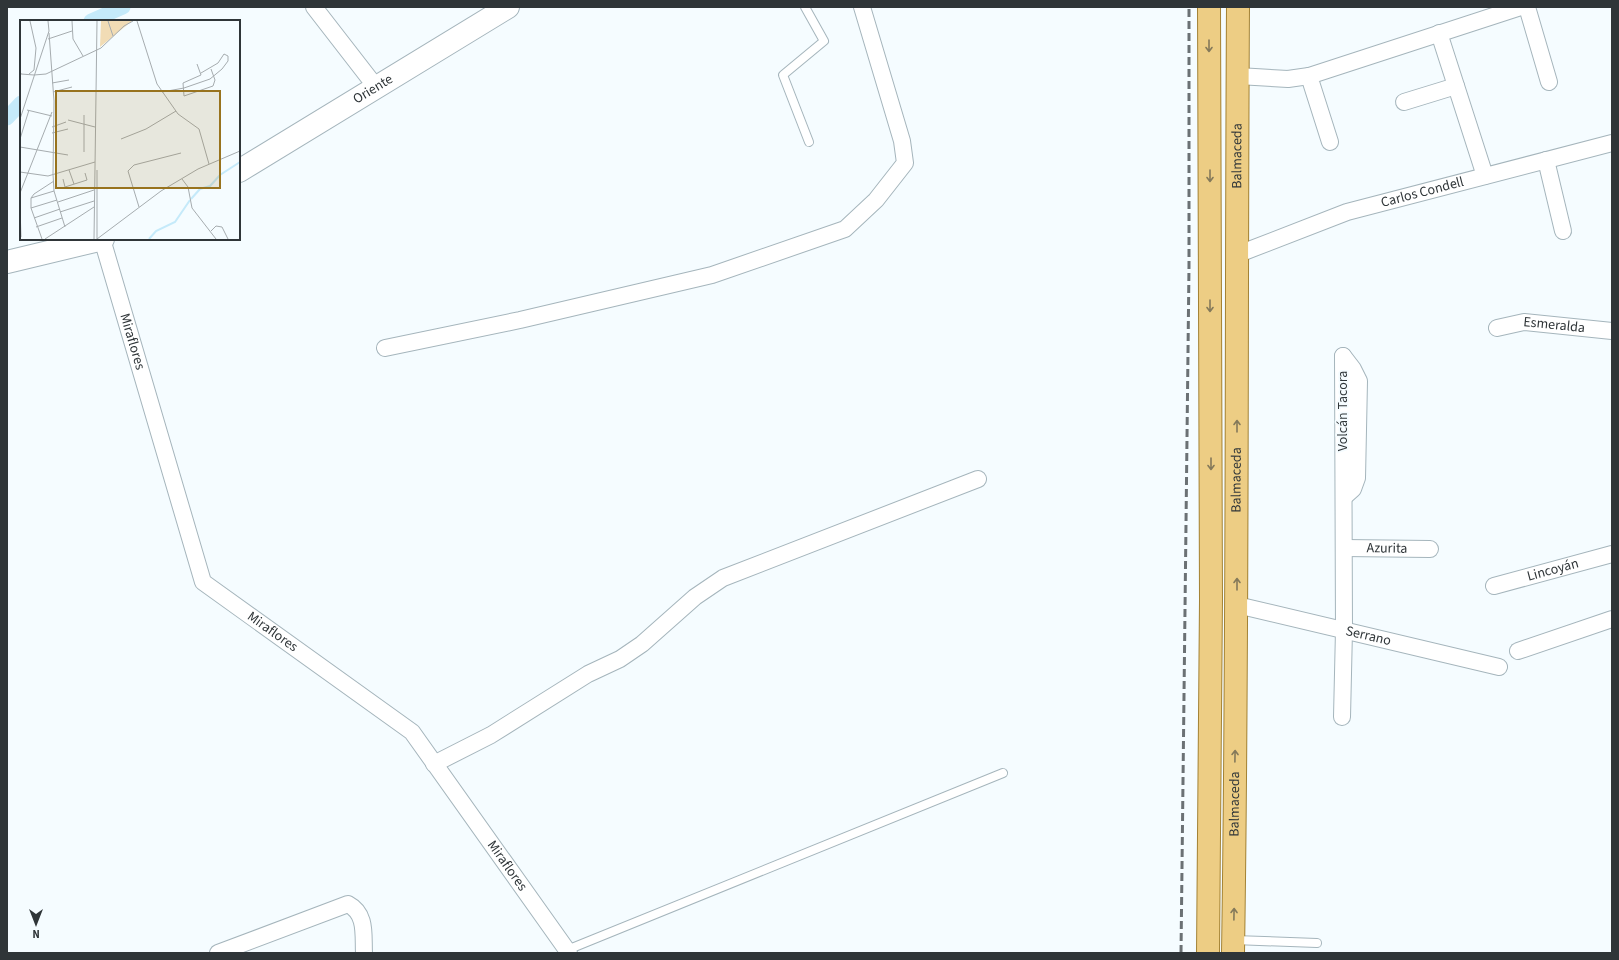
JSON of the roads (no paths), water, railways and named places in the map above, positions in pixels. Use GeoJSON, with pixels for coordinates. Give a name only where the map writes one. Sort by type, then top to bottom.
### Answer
{"type":"FeatureCollection","features":[{"type":"Feature","properties":{"kind":"main road","name":"Balmaceda"},"geometry":{"type":"LineString","coordinates":[[1208,953],[1211,606],[1209,7]]}},
{"type":"Feature","properties":{"kind":"main road","name":"Balmaceda"},"geometry":{"type":"LineString","coordinates":[[1233,947],[1237,605],[1236,255],[1238,7]]}},
{"type":"Feature","properties":{"kind":"street"},"geometry":{"type":"LineString","coordinates":[[314,7],[376,87]]}},
{"type":"Feature","properties":{"kind":"street","name":"Oriente"},"geometry":{"type":"LineString","coordinates":[[240,170],[508,7]]}},
{"type":"Feature","properties":{"kind":"street"},"geometry":{"type":"LineString","coordinates":[[384,348],[520,320],[712,275],[844,229],[876,200],[905,163],[902,141],[862,7]]}},
{"type":"Feature","properties":{"kind":"street"},"geometry":{"type":"LineString","coordinates":[[1238,76],[1288,79],[1309,76],[1521,7]]}},
{"type":"Feature","properties":{"kind":"street"},"geometry":{"type":"LineString","coordinates":[[1527,7],[1550,82]]}},
{"type":"Feature","properties":{"kind":"street"},"geometry":{"type":"LineString","coordinates":[[1439,33],[1485,176]]}},
{"type":"Feature","properties":{"kind":"street"},"geometry":{"type":"LineString","coordinates":[[1309,76],[1330,142]]}},
{"type":"Feature","properties":{"kind":"street"},"geometry":{"type":"LineString","coordinates":[[1404,102],[1456,86]]}},
{"type":"Feature","properties":{"kind":"street","name":"Carlos Condell"},"geometry":{"type":"LineString","coordinates":[[1236,255],[1347,212],[1612,143]]}},
{"type":"Feature","properties":{"kind":"street"},"geometry":{"type":"LineString","coordinates":[[1546,160],[1563,231]]}},
{"type":"Feature","properties":{"kind":"street"},"geometry":{"type":"LineString","coordinates":[[7,262],[98,240]]}},
{"type":"Feature","properties":{"kind":"street","name":"Miraflores"},"geometry":{"type":"LineString","coordinates":[[102,240],[203,582],[412,732],[563,952]]}},
{"type":"Feature","properties":{"kind":"street","name":"Esmeralda"},"geometry":{"type":"LineString","coordinates":[[1497,328],[1524,322],[1612,331]]}},
{"type":"Feature","properties":{"kind":"street","name":"Volcán Tacora"},"geometry":{"type":"LineString","coordinates":[[1342,717],[1344,630],[1343,356],[1353,369],[1359,381],[1357,478],[1353,489],[1344,497]]}},
{"type":"Feature","properties":{"kind":"street"},"geometry":{"type":"LineString","coordinates":[[434,764],[491,735],[588,674],[620,659],[642,644],[695,597],[723,578],[978,479]]}},
{"type":"Feature","properties":{"kind":"street","name":"Azurita"},"geometry":{"type":"LineString","coordinates":[[1344,548],[1430,549]]}},
{"type":"Feature","properties":{"kind":"street","name":"Lincoyán"},"geometry":{"type":"LineString","coordinates":[[1494,586],[1612,554]]}},
{"type":"Feature","properties":{"kind":"street","name":"Serrano"},"geometry":{"type":"LineString","coordinates":[[1237,605],[1499,667]]}},
{"type":"Feature","properties":{"kind":"street"},"geometry":{"type":"LineString","coordinates":[[1518,651],[1612,619]]}},
{"type":"Feature","properties":{"kind":"street"},"geometry":{"type":"LineString","coordinates":[[218,953],[348,904],[356,908],[362,918],[364,953]]}},
{"type":"Feature","properties":{"kind":"lane"},"geometry":{"type":"LineString","coordinates":[[805,7],[824,41],[783,75],[809,142]]}},
{"type":"Feature","properties":{"kind":"lane"},"geometry":{"type":"LineString","coordinates":[[563,952],[1003,773]]}},
{"type":"Feature","properties":{"kind":"lane"},"geometry":{"type":"LineString","coordinates":[[1233,947],[1317,943]]}},
{"type":"Feature","properties":{"kind":"waterway"},"geometry":{"type":"LineString","coordinates":[[93,20],[123,7]]}},
{"type":"Feature","properties":{"kind":"waterway"},"geometry":{"type":"LineString","coordinates":[[7,118],[20,104]]}},
{"type":"Feature","properties":{"kind":"railway"},"geometry":{"type":"LineString","coordinates":[[1181,953],[1189,266],[1189,7]]}}]}
